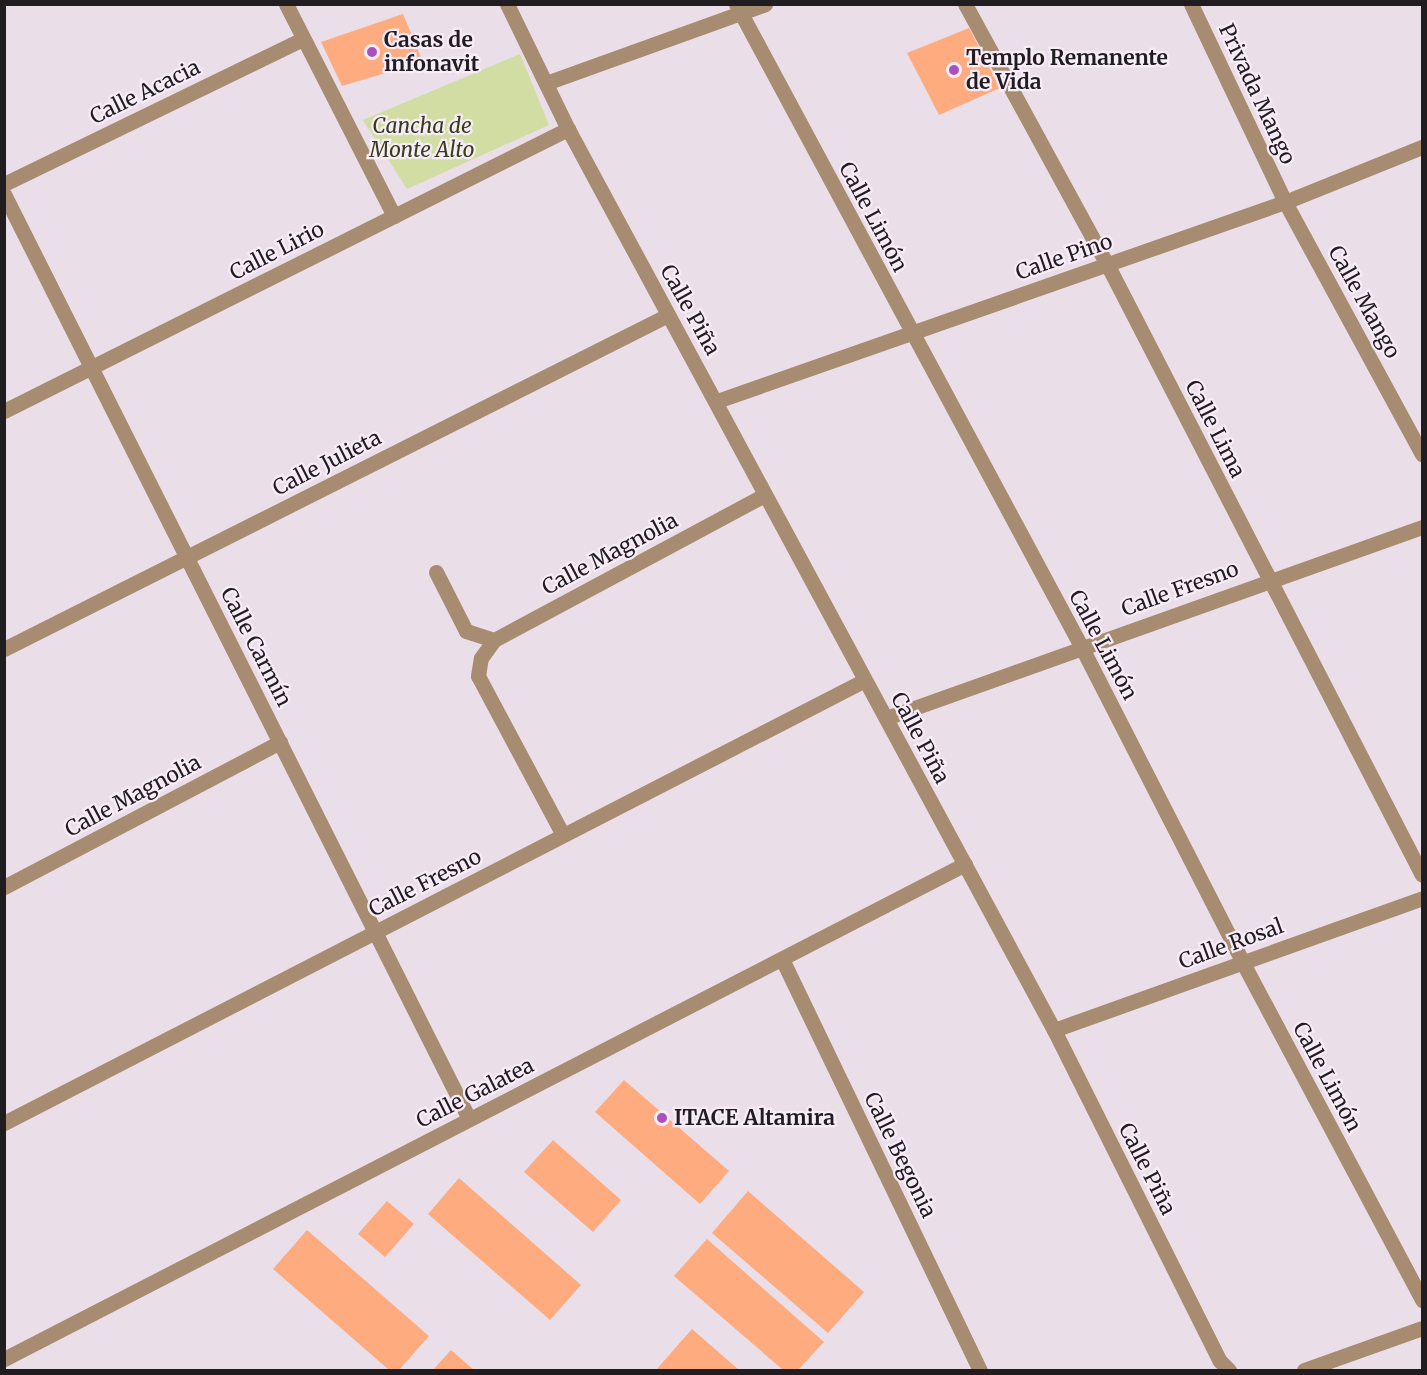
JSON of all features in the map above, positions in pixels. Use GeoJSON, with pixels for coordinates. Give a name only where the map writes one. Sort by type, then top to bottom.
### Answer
{"type":"FeatureCollection","features":[{"type":"Feature","properties":{"kind":"street"},"geometry":{"type":"LineString","coordinates":[[286,4],[394,216]]}},
{"type":"Feature","properties":{"kind":"street","name":"Calle Piña"},"geometry":{"type":"LineString","coordinates":[[507,4],[568,129],[1054,1030],[1220,1361],[1229,1371]]}},
{"type":"Feature","properties":{"kind":"street"},"geometry":{"type":"LineString","coordinates":[[546,83],[738,9],[765,4]]}},
{"type":"Feature","properties":{"kind":"street","name":"Calle Lima"},"geometry":{"type":"LineString","coordinates":[[965,4],[1107,264],[1422,875]]}},
{"type":"Feature","properties":{"kind":"street","name":"Privada Mango"},"geometry":{"type":"LineString","coordinates":[[1191,4],[1285,202]]}},
{"type":"Feature","properties":{"kind":"street","name":"Calle Limón"},"geometry":{"type":"LineString","coordinates":[[738,9],[1082,648],[1243,963],[1422,1300]]}},
{"type":"Feature","properties":{"kind":"street","name":"Calle Acacia"},"geometry":{"type":"LineString","coordinates":[[4,184],[303,39]]}},
{"type":"Feature","properties":{"kind":"street","name":"Calle Lirio"},"geometry":{"type":"LineString","coordinates":[[4,411],[568,129]]}},
{"type":"Feature","properties":{"kind":"street","name":"Calle Pino"},"geometry":{"type":"LineString","coordinates":[[717,402],[1285,202],[1422,147]]}},
{"type":"Feature","properties":{"kind":"street","name":"Calle Carmín"},"geometry":{"type":"LineString","coordinates":[[4,194],[469,1119]]}},
{"type":"Feature","properties":{"kind":"street","name":"Calle Mango"},"geometry":{"type":"LineString","coordinates":[[1285,202],[1422,454]]}},
{"type":"Feature","properties":{"kind":"street","name":"Calle Julieta"},"geometry":{"type":"LineString","coordinates":[[4,650],[668,315]]}},
{"type":"Feature","properties":{"kind":"street","name":"Calle Magnolia"},"geometry":{"type":"LineString","coordinates":[[563,835],[478,676],[481,658],[494,640],[764,495]]}},
{"type":"Feature","properties":{"kind":"street","name":"Calle Fresno"},"geometry":{"type":"LineString","coordinates":[[886,718],[1269,579],[1422,527]]}},
{"type":"Feature","properties":{"kind":"street"},"geometry":{"type":"LineString","coordinates":[[436,572],[466,631],[494,640]]}},
{"type":"Feature","properties":{"kind":"street","name":"Calle Fresno"},"geometry":{"type":"LineString","coordinates":[[4,1123],[865,680]]}},
{"type":"Feature","properties":{"kind":"street","name":"Calle Magnolia"},"geometry":{"type":"LineString","coordinates":[[4,887],[280,742]]}},
{"type":"Feature","properties":{"kind":"street","name":"Calle Galatea"},"geometry":{"type":"LineString","coordinates":[[4,1359],[965,864]]}},
{"type":"Feature","properties":{"kind":"street","name":"Calle Rosal"},"geometry":{"type":"LineString","coordinates":[[1054,1030],[1422,898]]}},
{"type":"Feature","properties":{"kind":"street","name":"Calle Begonia"},"geometry":{"type":"LineString","coordinates":[[782,959],[980,1371]]}},
{"type":"Feature","properties":{"kind":"street"},"geometry":{"type":"LineString","coordinates":[[1304,1371],[1422,1328]]}},
{"type":"Feature","properties":{"kind":"green space","name":"Cancha de Monte Alto"},"geometry":{"type":"Polygon","coordinates":[[[520,54],[549,125],[407,189],[363,120],[520,54]]]}},
{"type":"Feature","properties":{"kind":"building","name":"Casas de infonavit"},"geometry":{"type":"Polygon","coordinates":[[[403,14],[423,62],[342,86],[321,42],[403,14]]]}},
{"type":"Feature","properties":{"kind":"building","name":"Templo Remanente de Vida"},"geometry":{"type":"Polygon","coordinates":[[[969,28],[1000,88],[939,115],[907,53],[969,28]]]}},
{"type":"Feature","properties":{"kind":"building"},"geometry":{"type":"Polygon","coordinates":[[[624,1080],[729,1171],[700,1204],[595,1112],[624,1080]]]}},
{"type":"Feature","properties":{"kind":"building"},"geometry":{"type":"Polygon","coordinates":[[[553,1140],[621,1200],[593,1232],[524,1172],[553,1140]]]}},
{"type":"Feature","properties":{"kind":"building"},"geometry":{"type":"Polygon","coordinates":[[[459,1178],[581,1285],[550,1320],[428,1214],[459,1178]]]}},
{"type":"Feature","properties":{"kind":"building"},"geometry":{"type":"Polygon","coordinates":[[[748,1191],[864,1292],[828,1333],[712,1233],[748,1191]]]}},
{"type":"Feature","properties":{"kind":"building"},"geometry":{"type":"Polygon","coordinates":[[[387,1201],[414,1224],[385,1257],[358,1234],[387,1201]]]}},
{"type":"Feature","properties":{"kind":"building"},"geometry":{"type":"Polygon","coordinates":[[[307,1230],[429,1336],[399,1370],[389,1370],[273,1269],[307,1230]]]}},
{"type":"Feature","properties":{"kind":"building"},"geometry":{"type":"Polygon","coordinates":[[[707,1239],[824,1342],[798,1370],[783,1370],[674,1276],[707,1239]]]}},
{"type":"Feature","properties":{"kind":"building"},"geometry":{"type":"Polygon","coordinates":[[[692,1329],[739,1370],[656,1370],[692,1329]]]}},
{"type":"Feature","properties":{"kind":"building"},"geometry":{"type":"Polygon","coordinates":[[[451,1350],[474,1370],[433,1370],[451,1350]]]}},
{"type":"Feature","properties":{"kind":"place","name":"Casas de infonavit"},"geometry":{"type":"Point","coordinates":[372,52]}},
{"type":"Feature","properties":{"kind":"place","name":"Templo Remanente de Vida"},"geometry":{"type":"Point","coordinates":[954,70]}},
{"type":"Feature","properties":{"kind":"place","name":"ITACE Altamira"},"geometry":{"type":"Point","coordinates":[662,1118]}}]}
